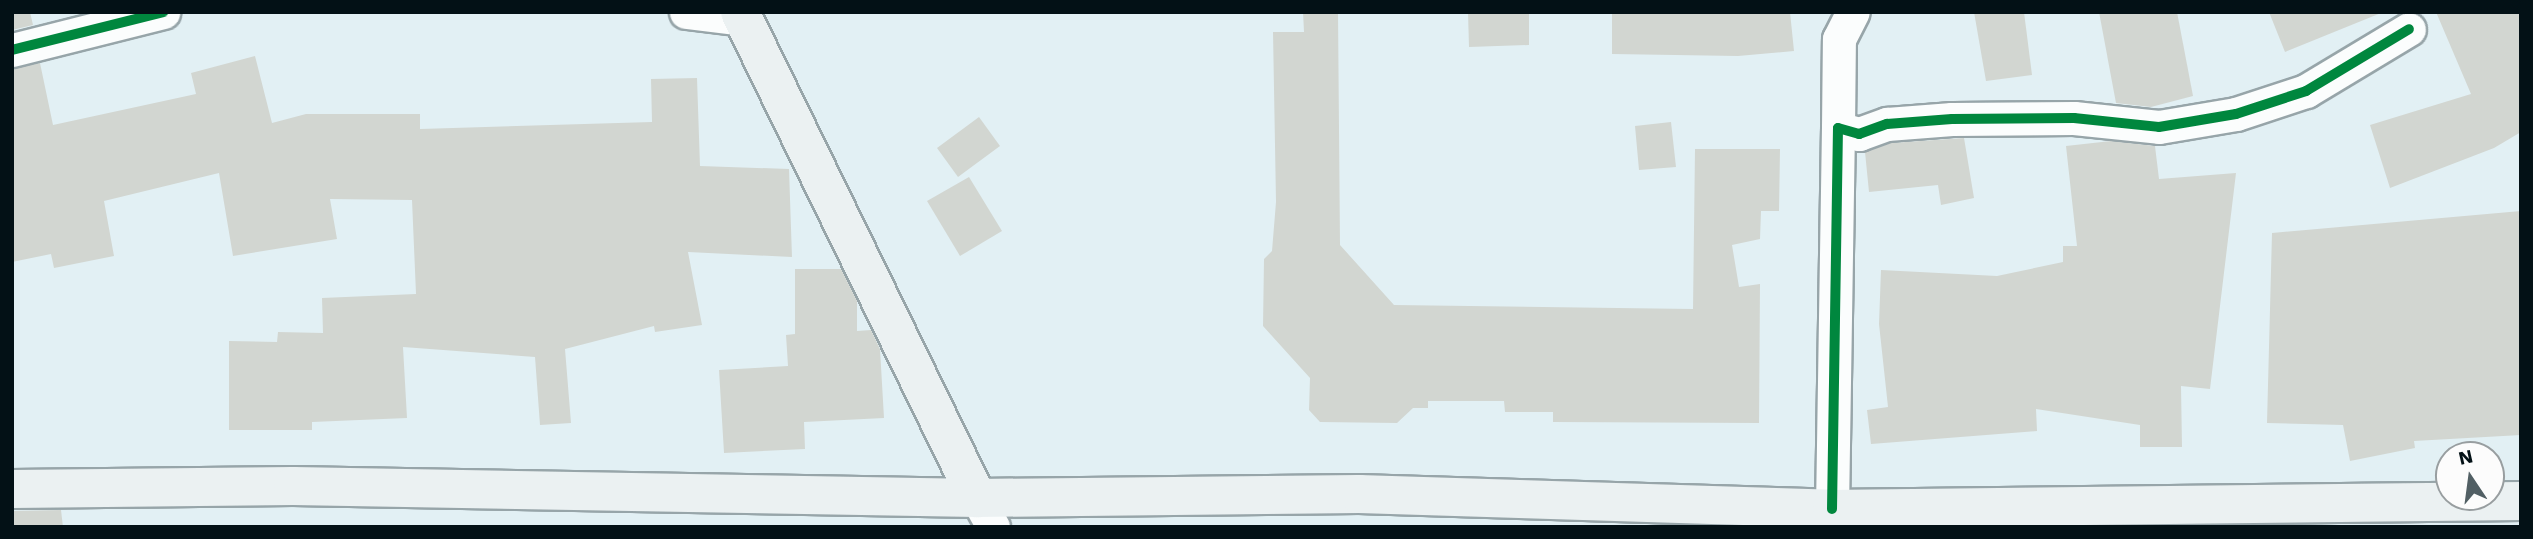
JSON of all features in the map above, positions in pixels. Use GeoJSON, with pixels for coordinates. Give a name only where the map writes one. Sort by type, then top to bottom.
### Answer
{"type":"FeatureCollection","features":[{"type":"Feature","properties":{"kind":"main road"},"geometry":{"type":"LineString","coordinates":[[742,16],[985,512]]}},
{"type":"Feature","properties":{"kind":"main road"},"geometry":{"type":"LineString","coordinates":[[12,489],[293,486],[985,512],[1359,494],[1832,509],[2521,501]]}},
{"type":"Feature","properties":{"kind":"street"},"geometry":{"type":"LineString","coordinates":[[12,50],[163,12]]}},
{"type":"Feature","properties":{"kind":"street"},"geometry":{"type":"LineString","coordinates":[[686,12],[742,16]]}},
{"type":"Feature","properties":{"kind":"street"},"geometry":{"type":"LineString","coordinates":[[1832,509],[1839,39],[1853,12]]}},
{"type":"Feature","properties":{"kind":"street"},"geometry":{"type":"LineString","coordinates":[[1838,128],[1858,134],[1887,124],[1952,119],[2074,118],[2159,127],[2236,114],[2306,92],[2409,29]]}},
{"type":"Feature","properties":{"kind":"building"},"geometry":{"type":"Polygon","coordinates":[[[12,12],[30,12],[33,25],[12,30],[12,12]]]}},
{"type":"Feature","properties":{"kind":"building"},"geometry":{"type":"Polygon","coordinates":[[[1303,12],[1338,12],[1340,245],[1394,305],[1693,309],[1695,149],[1780,149],[1779,211],[1761,211],[1760,239],[1732,245],[1739,287],[1760,284],[1759,423],[1553,422],[1553,412],[1505,412],[1504,401],[1428,401],[1428,408],[1413,408],[1397,423],[1320,422],[1309,410],[1310,378],[1263,326],[1264,259],[1272,251],[1276,202],[1273,32],[1304,32],[1303,12]]]}},
{"type":"Feature","properties":{"kind":"building"},"geometry":{"type":"Polygon","coordinates":[[[1468,12],[1529,12],[1529,45],[1469,47],[1468,12]]]}},
{"type":"Feature","properties":{"kind":"building"},"geometry":{"type":"Polygon","coordinates":[[[1612,12],[1790,12],[1794,51],[1738,56],[1612,54],[1612,12]]]}},
{"type":"Feature","properties":{"kind":"building"},"geometry":{"type":"Polygon","coordinates":[[[1974,12],[2024,12],[2032,75],[1986,81],[1974,12]]]}},
{"type":"Feature","properties":{"kind":"building"},"geometry":{"type":"Polygon","coordinates":[[[2099,12],[2177,12],[2193,96],[2151,107],[2116,103],[2099,12]]]}},
{"type":"Feature","properties":{"kind":"building"},"geometry":{"type":"Polygon","coordinates":[[[2269,12],[2380,12],[2381,13],[2285,52],[2269,12]]]}},
{"type":"Feature","properties":{"kind":"building"},"geometry":{"type":"Polygon","coordinates":[[[2436,12],[2521,12],[2521,132],[2494,148],[2390,188],[2370,125],[2471,94],[2436,12]]]}},
{"type":"Feature","properties":{"kind":"building"},"geometry":{"type":"Polygon","coordinates":[[[255,56],[272,123],[306,114],[420,114],[420,129],[652,122],[651,79],[697,78],[700,166],[789,169],[792,257],[688,252],[702,325],[655,332],[654,326],[565,349],[571,423],[540,425],[535,357],[403,347],[407,418],[312,422],[312,430],[229,430],[229,341],[277,342],[278,332],[323,333],[322,298],[416,294],[412,200],[330,199],[337,239],[233,256],[219,173],[104,201],[114,256],[54,268],[51,254],[12,262],[12,69],[40,63],[53,125],[196,94],[191,73],[255,56]]]}},
{"type":"Feature","properties":{"kind":"building"},"geometry":{"type":"Polygon","coordinates":[[[979,117],[1000,146],[958,177],[937,148],[979,117]]]}},
{"type":"Feature","properties":{"kind":"building"},"geometry":{"type":"Polygon","coordinates":[[[1671,122],[1676,167],[1639,170],[1635,126],[1671,122]]]}},
{"type":"Feature","properties":{"kind":"building"},"geometry":{"type":"Polygon","coordinates":[[[1964,138],[1974,198],[1941,205],[1938,185],[1869,192],[1865,152],[1891,143],[1964,138]]]}},
{"type":"Feature","properties":{"kind":"building"},"geometry":{"type":"Polygon","coordinates":[[[2111,141],[2155,146],[2159,179],[2236,173],[2210,389],[2181,386],[2182,447],[2140,447],[2140,425],[2036,409],[2037,431],[1871,444],[1867,410],[1888,407],[1879,324],[1881,270],[1997,276],[2063,262],[2063,246],[2077,246],[2066,146],[2111,141]]]}},
{"type":"Feature","properties":{"kind":"building"},"geometry":{"type":"Polygon","coordinates":[[[969,177],[1002,231],[960,256],[927,201],[969,177]]]}},
{"type":"Feature","properties":{"kind":"building"},"geometry":{"type":"Polygon","coordinates":[[[2521,211],[2521,435],[2414,441],[2415,448],[2350,461],[2343,425],[2267,423],[2272,233],[2521,211]]]}},
{"type":"Feature","properties":{"kind":"building"},"geometry":{"type":"Polygon","coordinates":[[[795,269],[841,269],[857,301],[857,331],[871,330],[880,349],[884,418],[804,422],[805,449],[724,453],[719,370],[788,366],[786,335],[795,334],[795,269]]]}},
{"type":"Feature","properties":{"kind":"building"},"geometry":{"type":"Polygon","coordinates":[[[61,510],[63,527],[12,527],[12,511],[61,510]]]}},
{"type":"Feature","properties":{"kind":"cycle path"},"geometry":{"type":"LineString","coordinates":[[12,50],[163,12]]}},
{"type":"Feature","properties":{"kind":"cycle path"},"geometry":{"type":"LineString","coordinates":[[1832,509],[1838,128],[1859,134],[1887,124],[1952,119],[2074,118],[2159,127],[2236,114],[2306,91],[2409,29]]}}]}
